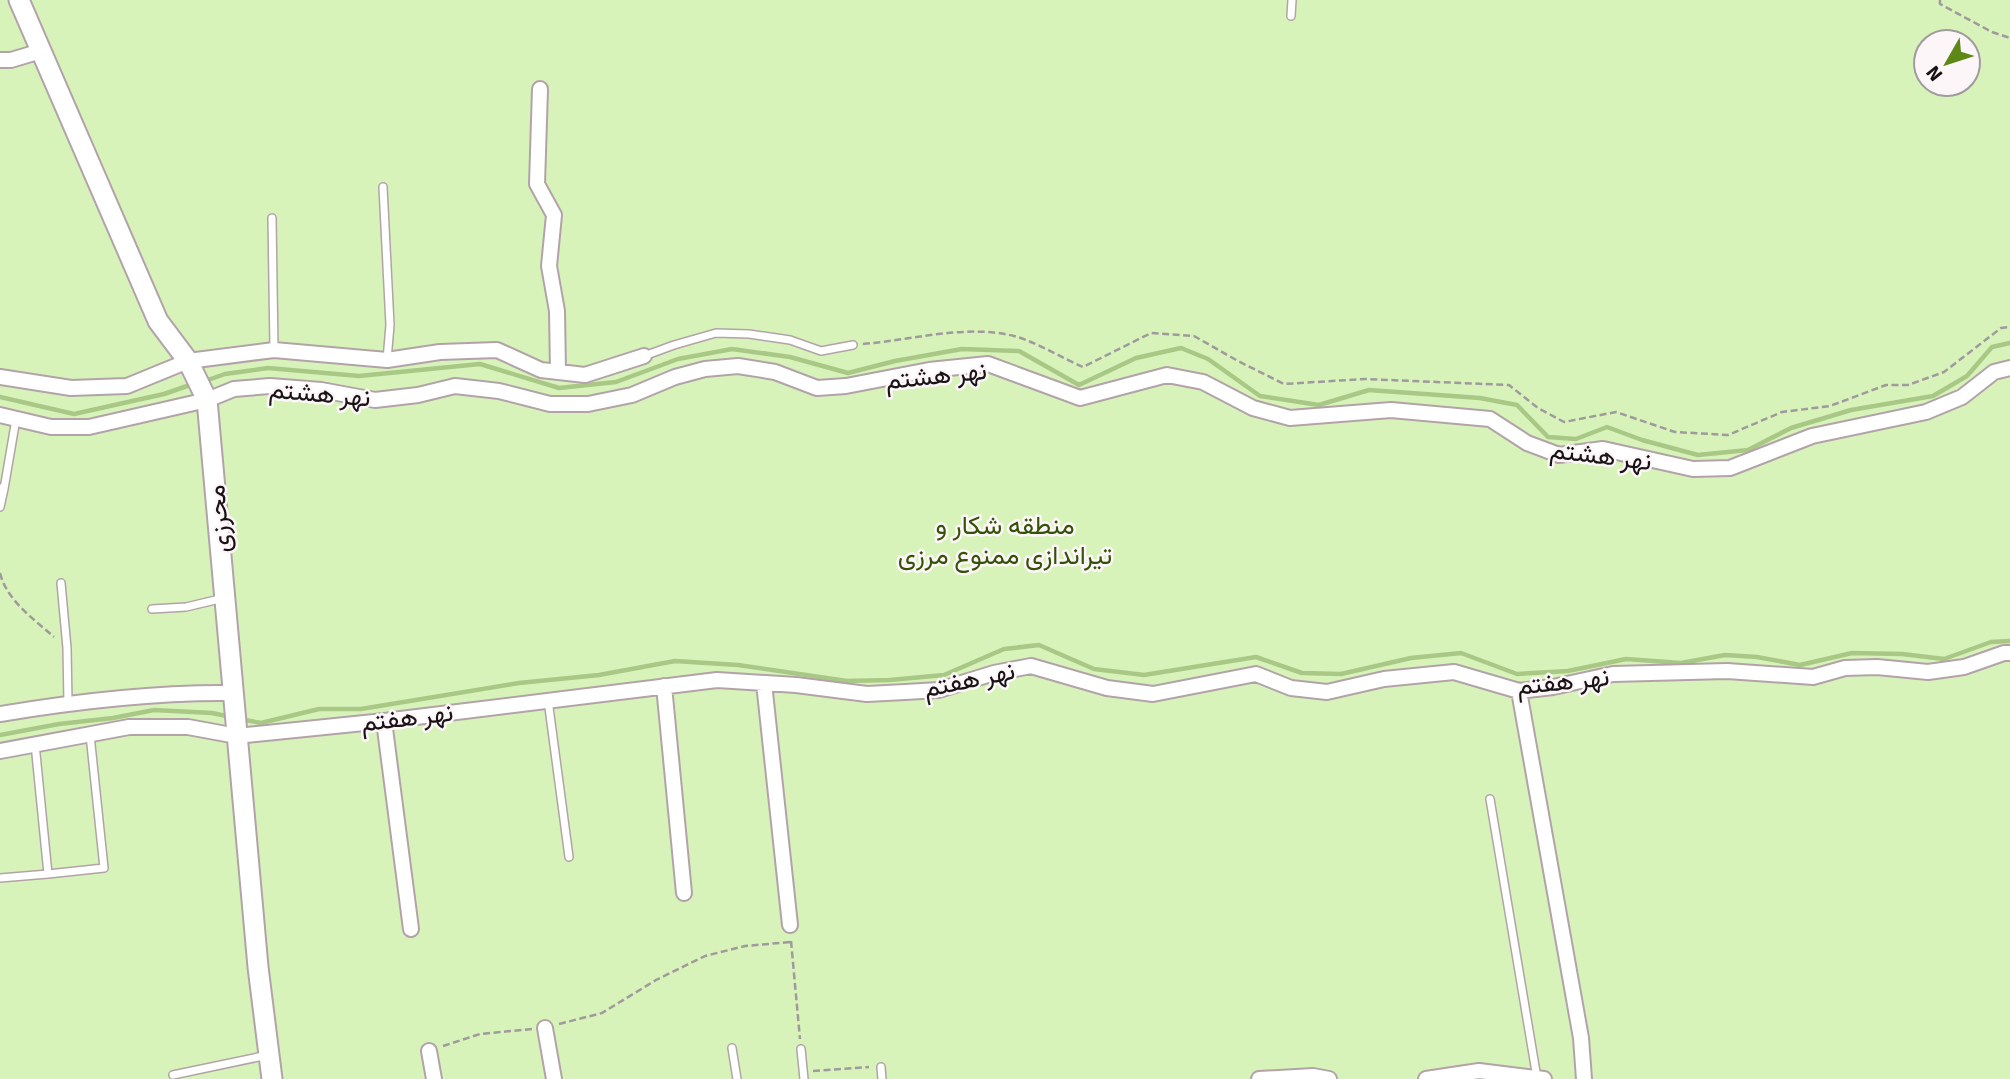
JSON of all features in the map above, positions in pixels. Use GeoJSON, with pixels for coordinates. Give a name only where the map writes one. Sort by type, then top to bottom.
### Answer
{"type":"FeatureCollection","features":[{"type":"Feature","properties":{"kind":"street","name":"محرزی"},"geometry":{"type":"LineString","coordinates":[[19,0],[158,321],[190,366],[205,396],[258,967],[272,1079]]}},
{"type":"Feature","properties":{"kind":"street"},"geometry":{"type":"LineString","coordinates":[[0,60],[11,60],[41,51]]}},
{"type":"Feature","properties":{"kind":"street"},"geometry":{"type":"LineString","coordinates":[[540,89],[537,184],[554,215],[549,266],[557,312],[558,372]]}},
{"type":"Feature","properties":{"kind":"street"},"geometry":{"type":"LineString","coordinates":[[0,377],[71,388],[127,386],[190,366],[274,350],[387,360],[440,352],[497,350],[541,370],[586,374],[644,356]]}},
{"type":"Feature","properties":{"kind":"street","name":"نهر هشتم"},"geometry":{"type":"LineString","coordinates":[[0,415],[51,427],[89,427],[234,389],[270,386],[321,390],[375,400],[418,395],[455,386],[499,391],[550,404],[588,404],[632,395],[676,377],[705,369],[738,366],[775,372],[817,387],[846,386],[929,370],[988,365],[1080,398],[1167,375],[1203,382],[1253,408],[1290,418],[1391,410],[1490,419],[1527,443],[1559,455],[1602,449],[1693,468],[1730,468],[1812,436],[1926,412],[1962,397],[1994,372],[2010,368]]}},
{"type":"Feature","properties":{"kind":"street","name":"نهر هفتم"},"geometry":{"type":"LineString","coordinates":[[0,751],[129,727],[188,727],[237,732],[384,721],[717,680],[867,694],[916,692],[939,690],[994,673],[1031,666],[1108,688],[1153,694],[1256,674],[1291,688],[1327,692],[1384,679],[1454,672],[1519,691],[1553,687],[1613,674],[1727,671],[1813,677],[1845,668],[1877,667],[1928,672],[1964,667],[2010,653]]}},
{"type":"Feature","properties":{"kind":"street"},"geometry":{"type":"LineString","coordinates":[[764,683],[790,925]]}},
{"type":"Feature","properties":{"kind":"street"},"geometry":{"type":"LineString","coordinates":[[664,686],[684,893]]}},
{"type":"Feature","properties":{"kind":"street"},"geometry":{"type":"LineString","coordinates":[[1519,691],[1581,1038],[1584,1079]]}},
{"type":"Feature","properties":{"kind":"street"},"geometry":{"type":"LineString","coordinates":[[0,714],[68,703],[184,692],[234,701]]}},
{"type":"Feature","properties":{"kind":"street"},"geometry":{"type":"LineString","coordinates":[[384,721],[411,929]]}},
{"type":"Feature","properties":{"kind":"street"},"geometry":{"type":"LineString","coordinates":[[545,1028],[554,1079]]}},
{"type":"Feature","properties":{"kind":"street"},"geometry":{"type":"LineString","coordinates":[[429,1051],[434,1079]]}},
{"type":"Feature","properties":{"kind":"street"},"geometry":{"type":"LineString","coordinates":[[1426,1079],[1479,1071],[1544,1079]]}},
{"type":"Feature","properties":{"kind":"street"},"geometry":{"type":"LineString","coordinates":[[1259,1079],[1313,1076],[1329,1079]]}},
{"type":"Feature","properties":{"kind":"lane"},"geometry":{"type":"LineString","coordinates":[[1291,16],[1292,0]]}},
{"type":"Feature","properties":{"kind":"lane"},"geometry":{"type":"LineString","coordinates":[[383,187],[390,325],[387,360]]}},
{"type":"Feature","properties":{"kind":"lane"},"geometry":{"type":"LineString","coordinates":[[272,218],[274,350]]}},
{"type":"Feature","properties":{"kind":"lane"},"geometry":{"type":"LineString","coordinates":[[644,356],[716,333],[749,334],[790,340],[821,351],[853,345]]}},
{"type":"Feature","properties":{"kind":"lane"},"geometry":{"type":"LineString","coordinates":[[0,507],[16,419]]}},
{"type":"Feature","properties":{"kind":"lane"},"geometry":{"type":"LineString","coordinates":[[61,583],[67,648],[68,703]]}},
{"type":"Feature","properties":{"kind":"lane"},"geometry":{"type":"LineString","coordinates":[[152,609],[186,607],[225,598]]}},
{"type":"Feature","properties":{"kind":"lane"},"geometry":{"type":"LineString","coordinates":[[548,700],[569,857]]}},
{"type":"Feature","properties":{"kind":"lane"},"geometry":{"type":"LineString","coordinates":[[0,878],[104,868],[90,735]]}},
{"type":"Feature","properties":{"kind":"lane"},"geometry":{"type":"LineString","coordinates":[[35,744],[48,874]]}},
{"type":"Feature","properties":{"kind":"lane"},"geometry":{"type":"LineString","coordinates":[[1490,799],[1538,1078]]}},
{"type":"Feature","properties":{"kind":"lane"},"geometry":{"type":"LineString","coordinates":[[732,1048],[737,1079]]}},
{"type":"Feature","properties":{"kind":"lane"},"geometry":{"type":"LineString","coordinates":[[800,1049],[803,1076]]}},
{"type":"Feature","properties":{"kind":"lane"},"geometry":{"type":"LineString","coordinates":[[173,1075],[268,1055]]}},
{"type":"Feature","properties":{"kind":"lane"},"geometry":{"type":"LineString","coordinates":[[881,1067],[882,1079]]}},
{"type":"Feature","properties":{"kind":"path"},"geometry":{"type":"LineString","coordinates":[[1940,0],[1940,4],[1992,32],[2010,38]]}},
{"type":"Feature","properties":{"kind":"path"},"geometry":{"type":"LineString","coordinates":[[853,345],[902,341],[954,331],[1014,336],[1083,367],[1150,332],[1194,336],[1238,362],[1284,384],[1365,379],[1509,385],[1538,408],[1564,422],[1616,412],[1675,432],[1728,435],[1782,412],[1830,406],[1886,385],[1908,385],[1944,372],[2001,328],[2010,327]]}},
{"type":"Feature","properties":{"kind":"path"},"geometry":{"type":"LineString","coordinates":[[0,573],[2,581],[19,607],[67,648]]}},
{"type":"Feature","properties":{"kind":"path"},"geometry":{"type":"LineString","coordinates":[[790,925],[800,1049]]}},
{"type":"Feature","properties":{"kind":"path"},"geometry":{"type":"LineString","coordinates":[[429,1051],[480,1034],[545,1028],[602,1013],[656,980],[705,956],[745,946],[791,943]]}},
{"type":"Feature","properties":{"kind":"path"},"geometry":{"type":"LineString","coordinates":[[803,1076],[881,1067]]}},
{"type":"Feature","properties":{"kind":"green space","name":"منطقه شکار و تیراندازی ممنوع مرزی"},"geometry":{"type":"Polygon","coordinates":[[[0,0],[2010,0],[2010,1079],[0,1079],[0,0]]]}},
{"type":"Feature","properties":{"kind":"waterway"},"geometry":{"type":"LineString","coordinates":[[205,381],[225,374],[268,368],[359,376],[480,364],[559,388],[616,382],[678,359],[732,349],[790,357],[848,373],[962,349],[1019,351],[1079,385],[1136,358],[1181,348],[1208,359],[1260,396],[1319,405],[1369,390],[1480,398],[1517,405],[1548,437],[1576,439],[1607,427],[1642,440],[1698,455],[1748,450],[1791,428],[1851,410],[1933,396],[1967,376],[1992,347],[2010,343]]}},
{"type":"Feature","properties":{"kind":"waterway"},"geometry":{"type":"LineString","coordinates":[[0,397],[74,414],[164,394],[193,384]]}},
{"type":"Feature","properties":{"kind":"waterway"},"geometry":{"type":"LineString","coordinates":[[240,719],[261,723],[319,709],[361,709],[519,683],[599,675],[675,661],[738,665],[847,681],[890,680],[944,675],[1004,649],[1039,645],[1094,669],[1144,675],[1256,657],[1302,673],[1341,674],[1411,658],[1461,653],[1517,674],[1568,671],[1626,659],[1681,663],[1725,655],[1757,657],[1800,665],[1852,653],[1902,654],[1944,659],[1991,642],[2010,641]]}},
{"type":"Feature","properties":{"kind":"waterway"},"geometry":{"type":"LineString","coordinates":[[0,735],[154,710],[212,713],[231,717]]}}]}
